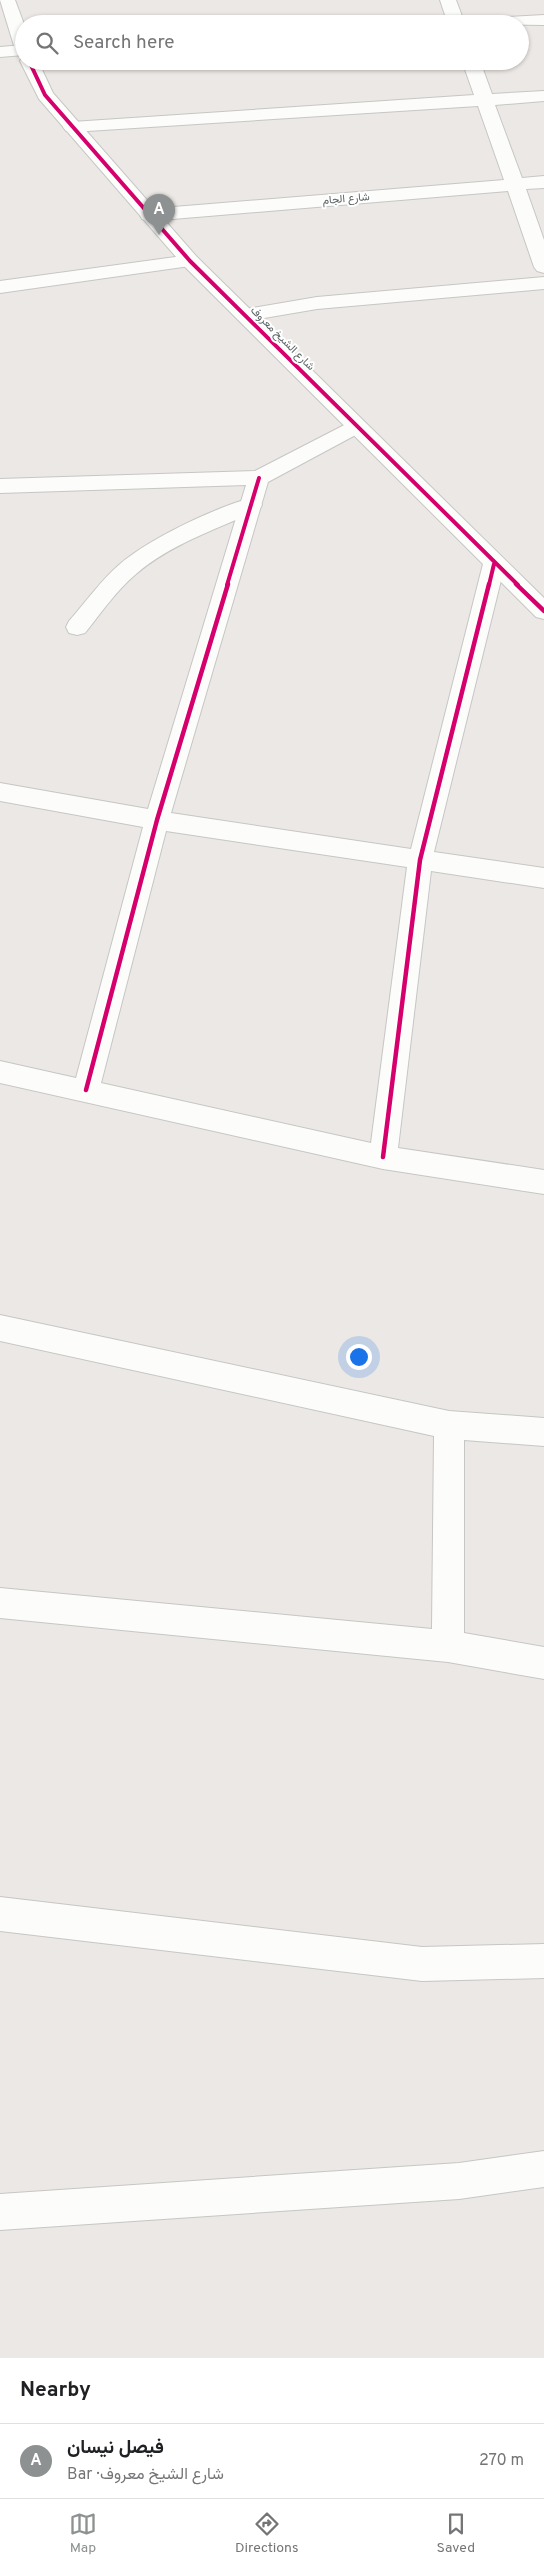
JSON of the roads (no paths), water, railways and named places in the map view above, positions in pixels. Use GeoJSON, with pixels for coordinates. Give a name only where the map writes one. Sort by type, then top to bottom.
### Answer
{"type":"FeatureCollection","features":[{"type":"Feature","properties":{"kind":"street"},"geometry":{"type":"LineString","coordinates":[[7,0],[15,23]]}},
{"type":"Feature","properties":{"kind":"street"},"geometry":{"type":"LineString","coordinates":[[448,0],[454,15]]}},
{"type":"Feature","properties":{"kind":"street"},"geometry":{"type":"LineString","coordinates":[[529,21],[544,20]]}},
{"type":"Feature","properties":{"kind":"street"},"geometry":{"type":"LineString","coordinates":[[0,52],[15,50]]}},
{"type":"Feature","properties":{"kind":"street","name":"شارع الشيخ معروف"},"geometry":{"type":"LineString","coordinates":[[34,70],[45,95],[190,260],[494,564],[544,611]]}},
{"type":"Feature","properties":{"kind":"street"},"geometry":{"type":"LineString","coordinates":[[474,70],[544,267]]}},
{"type":"Feature","properties":{"kind":"street"},"geometry":{"type":"LineString","coordinates":[[72,127],[544,96]]}},
{"type":"Feature","properties":{"kind":"street","name":"شارع الجام"},"geometry":{"type":"LineString","coordinates":[[149,215],[544,182]]}},
{"type":"Feature","properties":{"kind":"street"},"geometry":{"type":"LineString","coordinates":[[0,287],[190,260]]}},
{"type":"Feature","properties":{"kind":"street"},"geometry":{"type":"LineString","coordinates":[[247,315],[317,303],[544,283]]}},
{"type":"Feature","properties":{"kind":"street"},"geometry":{"type":"LineString","coordinates":[[0,486],[259,478],[356,426]]}},
{"type":"Feature","properties":{"kind":"street"},"geometry":{"type":"LineString","coordinates":[[86,1090],[157,820],[259,478]]}},
{"type":"Feature","properties":{"kind":"street"},"geometry":{"type":"LineString","coordinates":[[77,627],[116,580],[136,562],[157,548],[251,506]]}},
{"type":"Feature","properties":{"kind":"street"},"geometry":{"type":"LineString","coordinates":[[383,1157],[420,860],[494,564]]}},
{"type":"Feature","properties":{"kind":"street"},"geometry":{"type":"LineString","coordinates":[[0,792],[157,820],[544,878]]}},
{"type":"Feature","properties":{"kind":"street"},"geometry":{"type":"LineString","coordinates":[[0,1072],[383,1157],[544,1182]]}},
{"type":"Feature","properties":{"kind":"street"},"geometry":{"type":"LineString","coordinates":[[0,1328],[449,1425],[544,1432]]}},
{"type":"Feature","properties":{"kind":"street"},"geometry":{"type":"LineString","coordinates":[[448,1646],[449,1425]]}},
{"type":"Feature","properties":{"kind":"street"},"geometry":{"type":"LineString","coordinates":[[0,1603],[448,1646],[544,1663]]}},
{"type":"Feature","properties":{"kind":"street"},"geometry":{"type":"LineString","coordinates":[[0,1914],[422,1964],[544,1961]]}},
{"type":"Feature","properties":{"kind":"street"},"geometry":{"type":"LineString","coordinates":[[0,2212],[25,2212],[459,2181],[544,2169]]}},
{"type":"Feature","properties":{"kind":"place","name":"فيصل نيسان"},"geometry":{"type":"Point","coordinates":[159,235]}}]}
